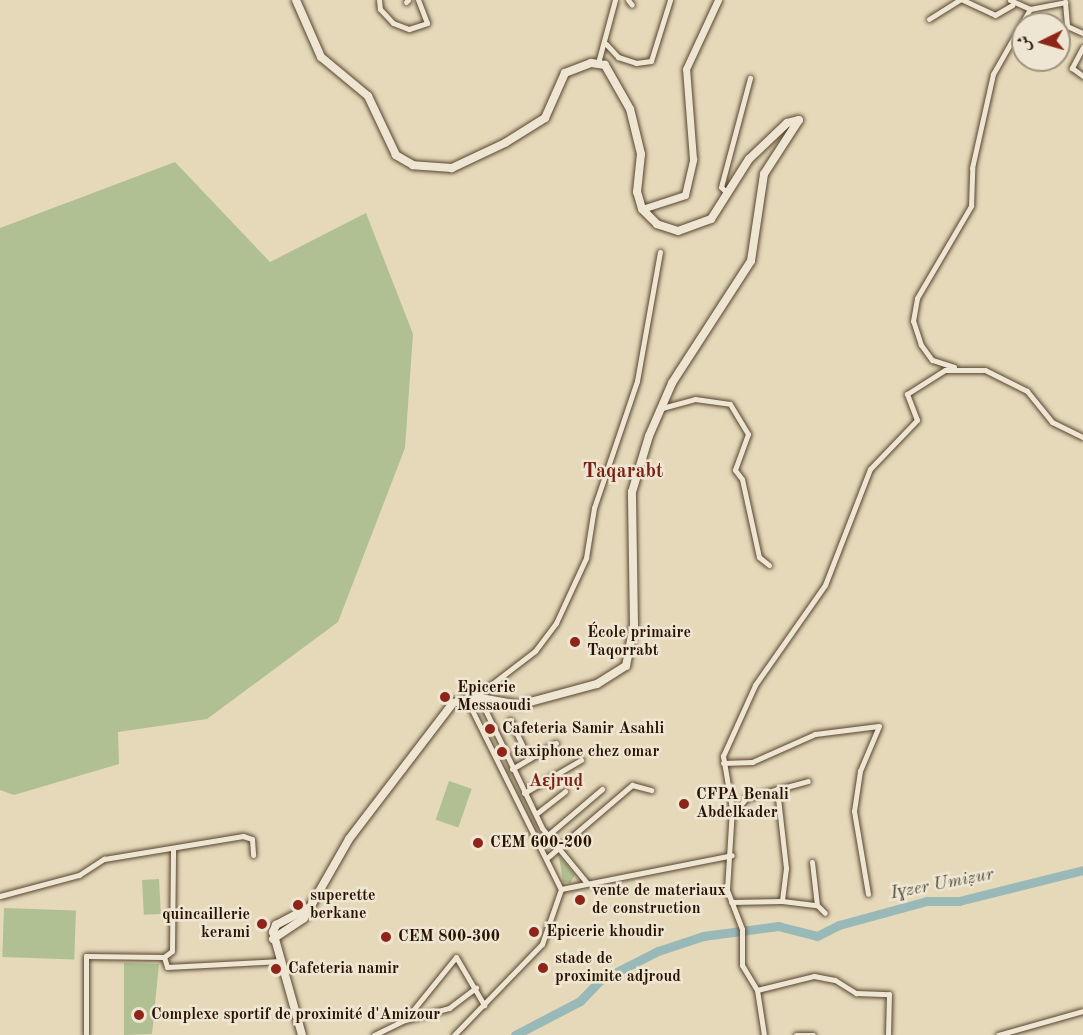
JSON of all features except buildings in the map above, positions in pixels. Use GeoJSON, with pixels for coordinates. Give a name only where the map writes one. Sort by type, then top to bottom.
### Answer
{"type":"FeatureCollection","features":[{"type":"Feature","properties":{"kind":"main road"},"geometry":{"type":"LineString","coordinates":[[273,939],[301,922],[349,839],[439,717],[474,698],[519,705],[597,684],[626,666],[634,625],[632,492],[662,408],[751,261],[764,174],[799,120],[787,123],[749,159],[711,219],[694,229],[678,231],[657,224],[642,209],[637,192],[641,154],[630,109],[620,84],[598,63],[565,73],[545,118],[530,129],[452,168],[413,165],[396,155],[368,96],[321,57],[296,0]]}},
{"type":"Feature","properties":{"kind":"main road"},"geometry":{"type":"LineString","coordinates":[[299,1033],[281,961],[273,939],[276,925],[310,907]]}},
{"type":"Feature","properties":{"kind":"street"},"geometry":{"type":"LineString","coordinates":[[379,0],[380,9],[393,23],[409,29],[427,23],[417,0]]}},
{"type":"Feature","properties":{"kind":"street"},"geometry":{"type":"LineString","coordinates":[[598,63],[606,44],[615,0]]}},
{"type":"Feature","properties":{"kind":"street"},"geometry":{"type":"LineString","coordinates":[[606,44],[618,57],[651,61],[670,0]]}},
{"type":"Feature","properties":{"kind":"street"},"geometry":{"type":"LineString","coordinates":[[642,209],[685,195],[693,159],[686,69],[718,0]]}},
{"type":"Feature","properties":{"kind":"street"},"geometry":{"type":"LineString","coordinates":[[928,19],[961,0],[995,15],[1011,2],[1030,9],[1065,2],[1067,26],[1083,33]]}},
{"type":"Feature","properties":{"kind":"street"},"geometry":{"type":"LineString","coordinates":[[1030,9],[993,74],[972,168],[971,206],[917,298],[913,321],[921,345],[932,360],[956,368],[1004,377],[1027,391],[1052,422],[1083,437]]}},
{"type":"Feature","properties":{"kind":"street"},"geometry":{"type":"LineString","coordinates":[[1083,47],[1072,68],[1083,76]]}},
{"type":"Feature","properties":{"kind":"street"},"geometry":{"type":"LineString","coordinates":[[727,193],[721,187],[750,78]]}},
{"type":"Feature","properties":{"kind":"street"},"geometry":{"type":"LineString","coordinates":[[474,698],[535,651],[556,623],[586,558],[594,508],[637,381],[660,252]]}},
{"type":"Feature","properties":{"kind":"street"},"geometry":{"type":"LineString","coordinates":[[764,1035],[757,990],[742,965],[742,930],[731,902],[725,873],[732,855],[733,814],[723,763],[749,694],[825,585],[870,469],[917,420],[906,394],[929,376],[956,368]]}},
{"type":"Feature","properties":{"kind":"street"},"geometry":{"type":"LineString","coordinates":[[662,408],[695,399],[730,404],[748,434],[735,470],[742,479],[759,557],[769,565]]}},
{"type":"Feature","properties":{"kind":"street"},"geometry":{"type":"LineString","coordinates":[[474,698],[548,835],[587,883]]}},
{"type":"Feature","properties":{"kind":"street"},"geometry":{"type":"LineString","coordinates":[[454,1035],[542,944],[561,889],[548,857],[506,774],[474,698]]}},
{"type":"Feature","properties":{"kind":"street"},"geometry":{"type":"LineString","coordinates":[[510,720],[529,759]]}},
{"type":"Feature","properties":{"kind":"street"},"geometry":{"type":"LineString","coordinates":[[723,763],[752,762],[807,736],[879,726],[860,771],[854,811],[868,894]]}},
{"type":"Feature","properties":{"kind":"street"},"geometry":{"type":"LineString","coordinates":[[506,774],[556,743]]}},
{"type":"Feature","properties":{"kind":"street"},"geometry":{"type":"LineString","coordinates":[[518,797],[581,760]]}},
{"type":"Feature","properties":{"kind":"street"},"geometry":{"type":"LineString","coordinates":[[733,814],[746,798],[808,781]]}},
{"type":"Feature","properties":{"kind":"street"},"geometry":{"type":"LineString","coordinates":[[548,857],[633,785],[651,790]]}},
{"type":"Feature","properties":{"kind":"street"},"geometry":{"type":"LineString","coordinates":[[548,835],[602,789]]}},
{"type":"Feature","properties":{"kind":"street"},"geometry":{"type":"LineString","coordinates":[[777,789],[786,868],[782,901]]}},
{"type":"Feature","properties":{"kind":"street"},"geometry":{"type":"LineString","coordinates":[[536,814],[565,791]]}},
{"type":"Feature","properties":{"kind":"street"},"geometry":{"type":"LineString","coordinates":[[0,896],[79,875],[104,859],[243,836],[252,839],[253,855]]}},
{"type":"Feature","properties":{"kind":"street"},"geometry":{"type":"LineString","coordinates":[[86,1035],[86,956],[164,957],[172,951],[173,849]]}},
{"type":"Feature","properties":{"kind":"street"},"geometry":{"type":"LineString","coordinates":[[561,889],[732,855]]}},
{"type":"Feature","properties":{"kind":"street"},"geometry":{"type":"LineString","coordinates":[[812,862],[817,905],[825,913]]}},
{"type":"Feature","properties":{"kind":"street"},"geometry":{"type":"LineString","coordinates":[[731,902],[782,901],[817,905]]}},
{"type":"Feature","properties":{"kind":"street"},"geometry":{"type":"LineString","coordinates":[[164,957],[166,967],[281,961]]}},
{"type":"Feature","properties":{"kind":"street"},"geometry":{"type":"LineString","coordinates":[[405,1020],[456,957],[484,1005]]}},
{"type":"Feature","properties":{"kind":"street"},"geometry":{"type":"LineString","coordinates":[[757,990],[814,976],[835,980],[856,993],[889,994],[888,1035]]}},
{"type":"Feature","properties":{"kind":"street"},"geometry":{"type":"LineString","coordinates":[[374,1035],[405,1020],[449,1008],[476,988]]}},
{"type":"Feature","properties":{"kind":"street"},"geometry":{"type":"LineString","coordinates":[[998,1035],[1014,1033],[1083,1011]]}},
{"type":"Feature","properties":{"kind":"street"},"geometry":{"type":"LineString","coordinates":[[796,1035],[813,1035]]}},
{"type":"Feature","properties":{"kind":"green space"},"geometry":{"type":"Polygon","coordinates":[[[175,162],[270,262],[366,213],[413,334],[405,448],[338,622],[207,719],[118,732],[119,764],[14,795],[0,790],[0,228],[175,162]]]}},
{"type":"Feature","properties":{"kind":"green space"},"geometry":{"type":"Polygon","coordinates":[[[449,781],[472,789],[458,828],[436,820],[449,781]]]}},
{"type":"Feature","properties":{"kind":"green space"},"geometry":{"type":"Polygon","coordinates":[[[559,856],[575,875],[570,883],[563,882],[559,856]]]}},
{"type":"Feature","properties":{"kind":"green space"},"geometry":{"type":"Polygon","coordinates":[[[159,879],[161,914],[144,915],[142,880],[159,879]]]}},
{"type":"Feature","properties":{"kind":"green space"},"geometry":{"type":"Polygon","coordinates":[[[4,908],[76,911],[74,959],[2,957],[4,908]]]}},
{"type":"Feature","properties":{"kind":"green space","name":"Complexe sportif de proximité d'Amizour"},"geometry":{"type":"Polygon","coordinates":[[[124,963],[159,964],[152,1034],[124,1035],[124,963]]]}},
{"type":"Feature","properties":{"kind":"waterway","name":"Iɣzer Umiẓur"},"geometry":{"type":"LineString","coordinates":[[515,1035],[580,1001],[599,981],[658,951],[703,936],[778,926],[817,936],[839,925],[927,901],[959,901],[1083,870]]}},
{"type":"Feature","properties":{"kind":"place","name":"École primaire Taqorrabt"},"geometry":{"type":"Point","coordinates":[575,642]}},
{"type":"Feature","properties":{"kind":"place","name":"Epicerie Messaoudi"},"geometry":{"type":"Point","coordinates":[445,697]}},
{"type":"Feature","properties":{"kind":"place","name":"Cafeteria Samir Asahli"},"geometry":{"type":"Point","coordinates":[490,729]}},
{"type":"Feature","properties":{"kind":"place","name":"taxiphone chez omar"},"geometry":{"type":"Point","coordinates":[502,752]}},
{"type":"Feature","properties":{"kind":"place","name":"CFPA Benali Abdelkader"},"geometry":{"type":"Point","coordinates":[684,804]}},
{"type":"Feature","properties":{"kind":"place","name":"CEM 600-200"},"geometry":{"type":"Point","coordinates":[478,843]}},
{"type":"Feature","properties":{"kind":"place","name":"vente de materiaux de construction"},"geometry":{"type":"Point","coordinates":[580,900]}},
{"type":"Feature","properties":{"kind":"place","name":"superette berkane"},"geometry":{"type":"Point","coordinates":[298,905]}},
{"type":"Feature","properties":{"kind":"place","name":"quincaillerie kerami"},"geometry":{"type":"Point","coordinates":[262,924]}},
{"type":"Feature","properties":{"kind":"place","name":"Epicerie khoudir"},"geometry":{"type":"Point","coordinates":[534,932]}},
{"type":"Feature","properties":{"kind":"place","name":"CEM 800-300"},"geometry":{"type":"Point","coordinates":[386,937]}},
{"type":"Feature","properties":{"kind":"place","name":"stade de proximite adjroud"},"geometry":{"type":"Point","coordinates":[543,968]}},
{"type":"Feature","properties":{"kind":"place","name":"Cafeteria namir"},"geometry":{"type":"Point","coordinates":[276,969]}},
{"type":"Feature","properties":{"kind":"place","name":"Complexe sportif de proximité d'Amizour"},"geometry":{"type":"Point","coordinates":[139,1015]}},
{"type":"Feature","properties":{"kind":"district","name":"Taqarabt"},"geometry":{"type":"Point","coordinates":[623,472]}},
{"type":"Feature","properties":{"kind":"district","name":"Aɛjruḍ"},"geometry":{"type":"Point","coordinates":[556,781]}}]}
